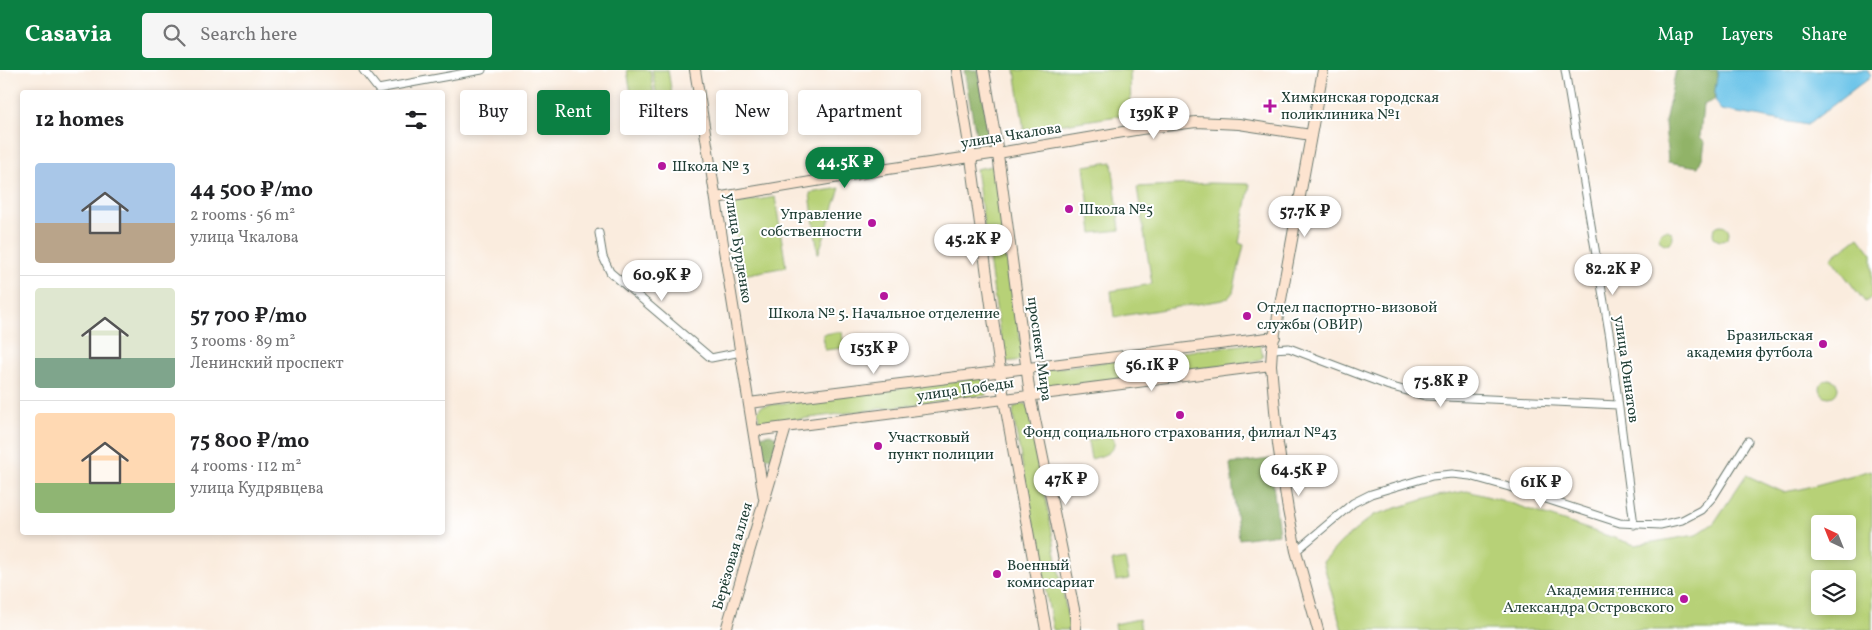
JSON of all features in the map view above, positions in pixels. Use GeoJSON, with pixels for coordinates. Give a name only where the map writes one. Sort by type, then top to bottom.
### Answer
{"type":"FeatureCollection","features":[{"type":"Feature","properties":{"kind":"street"},"geometry":{"type":"LineString","coordinates":[[363,70],[378,89],[482,70]]}},
{"type":"Feature","properties":{"kind":"street","name":"улица Бурденко"},"geometry":{"type":"LineString","coordinates":[[695,70],[754,432]]}},
{"type":"Feature","properties":{"kind":"street"},"geometry":{"type":"LineString","coordinates":[[957,70],[971,157],[1004,399],[1046,630]]}},
{"type":"Feature","properties":{"kind":"street","name":"проспект Мира"},"geometry":{"type":"LineString","coordinates":[[984,70],[998,153],[1030,395],[1075,614],[1076,630]]}},
{"type":"Feature","properties":{"kind":"street"},"geometry":{"type":"LineString","coordinates":[[1318,630],[1296,551],[1278,444],[1271,365],[1272,349],[1323,70]]}},
{"type":"Feature","properties":{"kind":"street","name":"улица Юннатов"},"geometry":{"type":"LineString","coordinates":[[1565,70],[1610,338],[1634,525]]}},
{"type":"Feature","properties":{"kind":"street","name":"улица Чкалова"},"geometry":{"type":"LineString","coordinates":[[716,198],[882,170],[1196,122],[1239,124],[1311,136]]}},
{"type":"Feature","properties":{"kind":"street"},"geometry":{"type":"LineString","coordinates":[[598,233],[603,257],[610,272],[661,316],[712,358],[741,352]]}},
{"type":"Feature","properties":{"kind":"street","name":"улица Победы"},"geometry":{"type":"LineString","coordinates":[[749,403],[1275,337]]}},
{"type":"Feature","properties":{"kind":"street"},"geometry":{"type":"LineString","coordinates":[[1272,349],[1289,348],[1389,386],[1425,396],[1618,405]]}},
{"type":"Feature","properties":{"kind":"street","name":"улица Победы"},"geometry":{"type":"LineString","coordinates":[[754,432],[1271,365]]}},
{"type":"Feature","properties":{"kind":"street"},"geometry":{"type":"LineString","coordinates":[[764,498],[786,427]]}},
{"type":"Feature","properties":{"kind":"street","name":"Берёзовая аллея"},"geometry":{"type":"LineString","coordinates":[[726,630],[764,498],[754,432]]}},
{"type":"Feature","properties":{"kind":"street"},"geometry":{"type":"LineString","coordinates":[[1296,551],[1353,504],[1371,494],[1432,476],[1452,474],[1470,476],[1509,487],[1620,523],[1660,525],[1682,520],[1700,510],[1718,490],[1748,441]]}},
{"type":"Feature","properties":{"kind":"green space"},"geometry":{"type":"Polygon","coordinates":[[[627,70],[650,70],[653,90],[630,90],[627,70]]]}},
{"type":"Feature","properties":{"kind":"green space"},"geometry":{"type":"Polygon","coordinates":[[[652,70],[668,70],[671,90],[656,90],[652,70]]]}},
{"type":"Feature","properties":{"kind":"green space"},"geometry":{"type":"Polygon","coordinates":[[[964,70],[978,70],[992,144],[978,146],[964,70]]]}},
{"type":"Feature","properties":{"kind":"green space"},"geometry":{"type":"Polygon","coordinates":[[[1015,70],[1130,70],[1131,114],[1024,130],[1015,70]]]}},
{"type":"Feature","properties":{"kind":"green space"},"geometry":{"type":"Polygon","coordinates":[[[1676,70],[1718,70],[1714,100],[1703,105],[1700,137],[1705,142],[1703,156],[1698,167],[1668,162],[1665,122],[1676,70]]]}},
{"type":"Feature","properties":{"kind":"green space"},"geometry":{"type":"Polygon","coordinates":[[[1112,162],[1120,230],[1092,233],[1084,166],[1112,162]]]}},
{"type":"Feature","properties":{"kind":"green space"},"geometry":{"type":"Polygon","coordinates":[[[997,165],[1023,360],[1004,362],[976,169],[997,165]]]}},
{"type":"Feature","properties":{"kind":"green space"},"geometry":{"type":"Polygon","coordinates":[[[1209,183],[1250,184],[1239,243],[1244,245],[1233,292],[1223,300],[1114,317],[1111,291],[1152,284],[1137,187],[1209,183]]]}},
{"type":"Feature","properties":{"kind":"green space"},"geometry":{"type":"Polygon","coordinates":[[[840,188],[818,255],[810,193],[840,188]]]}},
{"type":"Feature","properties":{"kind":"green space"},"geometry":{"type":"Polygon","coordinates":[[[775,197],[786,267],[743,275],[731,204],[775,197]]]}},
{"type":"Feature","properties":{"kind":"green space"},"geometry":{"type":"Polygon","coordinates":[[[1718,225],[1724,225],[1729,230],[1727,239],[1718,241],[1713,236],[1713,230],[1718,225]]]}},
{"type":"Feature","properties":{"kind":"green space"},"geometry":{"type":"Polygon","coordinates":[[[1663,230],[1669,230],[1673,237],[1669,244],[1663,244],[1659,240],[1659,234],[1663,230]]]}},
{"type":"Feature","properties":{"kind":"green space"},"geometry":{"type":"Polygon","coordinates":[[[1859,237],[1872,254],[1872,297],[1865,302],[1831,258],[1859,237]]]}},
{"type":"Feature","properties":{"kind":"green space"},"geometry":{"type":"Polygon","coordinates":[[[842,332],[844,348],[825,350],[823,334],[842,332]]]}},
{"type":"Feature","properties":{"kind":"green space"},"geometry":{"type":"Polygon","coordinates":[[[1256,343],[1261,346],[1263,357],[1258,361],[1041,389],[1039,370],[1256,343]]]}},
{"type":"Feature","properties":{"kind":"green space"},"geometry":{"type":"Polygon","coordinates":[[[984,377],[986,395],[763,424],[759,421],[758,411],[761,406],[984,377]]]}},
{"type":"Feature","properties":{"kind":"green space"},"geometry":{"type":"Polygon","coordinates":[[[1829,379],[1835,382],[1838,388],[1835,394],[1829,397],[1823,394],[1820,388],[1823,382],[1829,379]]]}},
{"type":"Feature","properties":{"kind":"green space"},"geometry":{"type":"Polygon","coordinates":[[[1026,404],[1029,408],[1070,630],[1053,630],[1013,415],[1014,407],[1026,404]]]}},
{"type":"Feature","properties":{"kind":"green space"},"geometry":{"type":"Polygon","coordinates":[[[770,434],[778,438],[772,458],[763,458],[758,442],[760,436],[770,434]]]}},
{"type":"Feature","properties":{"kind":"green space"},"geometry":{"type":"Polygon","coordinates":[[[1107,436],[1114,439],[1111,451],[1091,459],[1088,441],[1107,436]]]}},
{"type":"Feature","properties":{"kind":"green space"},"geometry":{"type":"Polygon","coordinates":[[[1270,459],[1279,534],[1239,539],[1230,464],[1270,459]]]}},
{"type":"Feature","properties":{"kind":"green space"},"geometry":{"type":"Polygon","coordinates":[[[1872,470],[1872,630],[1342,630],[1323,562],[1341,542],[1374,515],[1432,497],[1467,491],[1501,500],[1635,545],[1696,535],[1714,523],[1746,475],[1783,492],[1872,470]]]}},
{"type":"Feature","properties":{"kind":"green space"},"geometry":{"type":"Polygon","coordinates":[[[1125,559],[1129,579],[1116,581],[1112,561],[1125,559]]]}},
{"type":"Feature","properties":{"kind":"green space"},"geometry":{"type":"Polygon","coordinates":[[[1139,619],[1141,630],[1116,630],[1115,624],[1139,619]]]}},
{"type":"Feature","properties":{"kind":"water"},"geometry":{"type":"Polygon","coordinates":[[[1718,70],[1867,70],[1871,76],[1807,125],[1721,110],[1715,96],[1718,70]]]}},
{"type":"Feature","properties":{"kind":"place","name":"Химкинская городская поликлиника №1"},"geometry":{"type":"Point","coordinates":[1270,106]}},
{"type":"Feature","properties":{"kind":"place","name":"Школа № 3"},"geometry":{"type":"Point","coordinates":[662,166]}},
{"type":"Feature","properties":{"kind":"place","name":"Школа №5"},"geometry":{"type":"Point","coordinates":[1069,209]}},
{"type":"Feature","properties":{"kind":"place","name":"Управление собственности"},"geometry":{"type":"Point","coordinates":[872,223]}},
{"type":"Feature","properties":{"kind":"place","name":"Школа № 5. Начальное отделение"},"geometry":{"type":"Point","coordinates":[884,296]}},
{"type":"Feature","properties":{"kind":"place","name":"Отдел паспортно-визовой службы (ОВИР)"},"geometry":{"type":"Point","coordinates":[1247,316]}},
{"type":"Feature","properties":{"kind":"place","name":"Бразильская академия футбола"},"geometry":{"type":"Point","coordinates":[1823,344]}},
{"type":"Feature","properties":{"kind":"place","name":"Фонд социального страхования, филиал №43"},"geometry":{"type":"Point","coordinates":[1180,415]}},
{"type":"Feature","properties":{"kind":"place","name":"Участковый пункт полиции"},"geometry":{"type":"Point","coordinates":[878,446]}},
{"type":"Feature","properties":{"kind":"place","name":"Военный комиссариат"},"geometry":{"type":"Point","coordinates":[997,574]}},
{"type":"Feature","properties":{"kind":"place","name":"Академия тенниса Александра Островского"},"geometry":{"type":"Point","coordinates":[1684,599]}}]}
